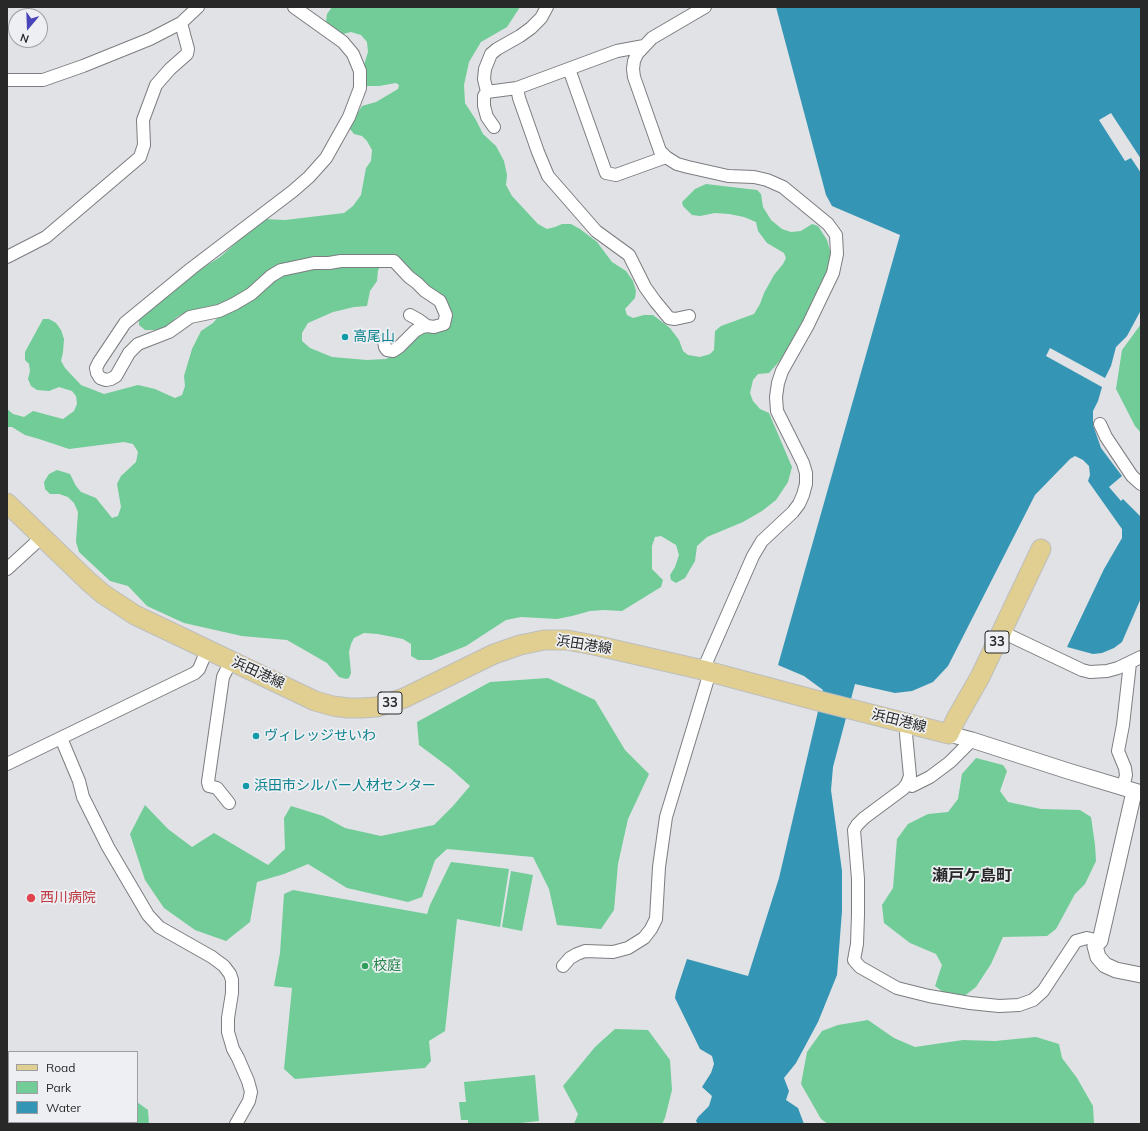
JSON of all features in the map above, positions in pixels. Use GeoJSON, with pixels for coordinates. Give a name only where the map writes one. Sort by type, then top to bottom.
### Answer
{"type":"FeatureCollection","features":[{"type":"Feature","properties":{"kind":"main road","name":"浜田港線"},"geometry":{"type":"LineString","coordinates":[[7,504],[89,582],[119,605],[152,624],[207,650],[315,700],[333,706],[361,708],[377,706],[404,698],[494,654],[520,645],[544,640],[567,640],[707,671],[949,734]]}},
{"type":"Feature","properties":{"kind":"main road","name":"33"},"geometry":{"type":"LineString","coordinates":[[949,734],[980,677],[1041,549]]}},
{"type":"Feature","properties":{"kind":"street"},"geometry":{"type":"LineString","coordinates":[[7,80],[43,80],[83,66],[150,39],[181,24],[198,7]]}},
{"type":"Feature","properties":{"kind":"street"},"geometry":{"type":"LineString","coordinates":[[294,7],[343,42],[353,54],[360,71],[360,88],[349,117],[326,158],[293,192],[192,268],[125,324],[98,362],[96,373],[100,378],[106,380],[111,379],[116,376],[129,353],[138,344],[169,332],[190,317],[219,311],[234,304],[251,294],[271,276],[281,270],[314,263],[341,261],[394,261],[425,292],[440,301],[445,311],[444,324],[434,327],[422,327],[415,331],[399,348],[393,351],[387,350],[384,341]]}},
{"type":"Feature","properties":{"kind":"street"},"geometry":{"type":"LineString","coordinates":[[494,127],[486,117],[484,106],[484,96],[487,92],[484,79],[485,69],[491,54],[531,28],[541,18],[546,7]]}},
{"type":"Feature","properties":{"kind":"street"},"geometry":{"type":"LineString","coordinates":[[563,966],[570,958],[585,951],[613,952],[628,948],[644,938],[651,929],[656,919],[659,867],[666,817],[707,671],[753,556],[762,541],[793,512],[799,504],[806,484],[806,473],[803,463],[777,411],[776,397],[782,371],[808,325],[833,273],[838,254],[836,235],[828,224],[783,187],[774,182],[754,177],[728,176],[688,167],[677,164],[666,157],[660,151],[634,77],[634,61],[637,54],[652,38],[705,7]]}},
{"type":"Feature","properties":{"kind":"street"},"geometry":{"type":"LineString","coordinates":[[7,257],[46,237],[140,157],[144,145],[143,120],[156,85],[170,69],[187,54],[188,49],[181,24]]}},
{"type":"Feature","properties":{"kind":"street"},"geometry":{"type":"LineString","coordinates":[[487,92],[517,88],[617,50],[644,46]]}},
{"type":"Feature","properties":{"kind":"street"},"geometry":{"type":"LineString","coordinates":[[569,69],[606,173],[616,175],[666,157]]}},
{"type":"Feature","properties":{"kind":"street"},"geometry":{"type":"LineString","coordinates":[[517,88],[519,98],[548,176],[596,231],[629,255],[645,287],[669,318],[675,320],[689,316]]}},
{"type":"Feature","properties":{"kind":"street"},"geometry":{"type":"LineString","coordinates":[[410,315],[427,326]]}},
{"type":"Feature","properties":{"kind":"street"},"geometry":{"type":"LineString","coordinates":[[1100,424],[1106,437],[1132,476],[1141,484]]}},
{"type":"Feature","properties":{"kind":"street"},"geometry":{"type":"LineString","coordinates":[[7,569],[42,537]]}},
{"type":"Feature","properties":{"kind":"street"},"geometry":{"type":"LineString","coordinates":[[1002,632],[1086,671],[1107,671],[1130,663],[1141,657]]}},
{"type":"Feature","properties":{"kind":"street"},"geometry":{"type":"LineString","coordinates":[[7,764],[195,672],[199,669],[207,650]]}},
{"type":"Feature","properties":{"kind":"street"},"geometry":{"type":"LineString","coordinates":[[229,803],[217,788],[209,786],[208,782],[223,677],[231,661]]}},
{"type":"Feature","properties":{"kind":"street"},"geometry":{"type":"LineString","coordinates":[[1130,663],[1123,725],[1118,751],[1133,791],[1100,941],[1095,946],[1098,957],[1105,965],[1116,970],[1141,975]]}},
{"type":"Feature","properties":{"kind":"street"},"geometry":{"type":"LineString","coordinates":[[909,723],[906,734],[910,776],[907,784],[903,789],[864,818],[854,830],[858,879],[858,915],[857,944],[854,960],[860,968],[897,988],[929,996],[999,1006],[1019,1005],[1034,1000],[1043,991],[1076,942],[1087,938],[1100,941]]}},
{"type":"Feature","properties":{"kind":"street"},"geometry":{"type":"LineString","coordinates":[[949,734],[1133,791]]}},
{"type":"Feature","properties":{"kind":"street"},"geometry":{"type":"LineString","coordinates":[[61,738],[80,785],[83,797],[108,847],[148,915],[171,944]]}},
{"type":"Feature","properties":{"kind":"street"},"geometry":{"type":"LineString","coordinates":[[907,784],[912,786],[930,777],[950,762],[972,740]]}},
{"type":"Feature","properties":{"kind":"street"},"geometry":{"type":"LineString","coordinates":[[159,927],[218,961],[227,970],[231,977],[232,993],[228,1018],[228,1032],[233,1049],[248,1081],[251,1092],[249,1102],[236,1124]]}},
{"type":"Feature","properties":{"kind":"green space"},"geometry":{"type":"Polygon","coordinates":[[[332,7],[520,7],[507,27],[481,42],[469,62],[464,85],[465,103],[483,134],[496,146],[504,161],[507,175],[506,185],[512,196],[538,224],[547,229],[562,224],[571,224],[597,242],[612,262],[626,271],[633,281],[636,291],[635,298],[625,309],[627,315],[633,318],[644,315],[653,315],[670,328],[679,340],[683,351],[688,355],[700,357],[710,354],[714,350],[715,331],[721,326],[754,314],[774,275],[786,258],[784,253],[767,243],[758,231],[756,222],[744,217],[729,214],[715,213],[700,216],[692,215],[683,206],[682,202],[695,189],[706,184],[757,190],[761,194],[763,207],[771,220],[782,229],[791,232],[801,231],[812,224],[818,226],[827,240],[831,254],[820,292],[785,355],[769,373],[758,374],[753,380],[750,393],[753,401],[760,409],[769,413],[792,467],[788,482],[776,500],[762,511],[743,522],[707,537],[697,546],[695,561],[685,578],[676,583],[671,580],[670,575],[675,567],[679,555],[676,545],[661,536],[655,537],[652,546],[652,569],[663,580],[661,587],[622,611],[590,611],[557,619],[521,617],[506,620],[466,646],[431,660],[418,660],[411,656],[411,644],[403,639],[364,633],[354,638],[351,644],[349,652],[351,673],[349,678],[346,679],[339,677],[327,663],[287,640],[242,636],[184,623],[147,606],[128,586],[110,581],[79,552],[76,542],[78,512],[74,503],[68,497],[59,494],[50,494],[45,489],[44,482],[49,474],[57,470],[70,474],[81,492],[96,498],[112,518],[118,516],[121,507],[117,484],[121,476],[136,462],[138,452],[133,444],[124,442],[69,449],[25,435],[12,427],[7,427],[7,409],[13,414],[24,417],[33,411],[63,419],[74,411],[77,404],[76,396],[72,391],[59,387],[49,391],[37,390],[31,386],[28,379],[30,371],[29,364],[25,360],[25,352],[43,319],[49,319],[56,323],[61,330],[64,339],[61,361],[65,368],[81,385],[104,394],[138,385],[155,389],[175,398],[182,395],[185,386],[184,376],[192,349],[201,331],[213,323],[220,315],[215,308],[201,308],[186,312],[177,317],[166,327],[155,330],[145,330],[139,325],[139,318],[142,314],[157,305],[182,281],[220,257],[263,219],[285,220],[344,213],[353,206],[361,195],[366,168],[371,161],[372,150],[362,136],[354,134],[350,129],[350,125],[362,106],[376,102],[398,89],[399,85],[396,83],[379,86],[365,86],[364,65],[368,52],[367,42],[361,35],[351,32],[343,34],[326,22],[327,14],[332,7]],[[382,265],[378,270],[377,281],[370,291],[367,306],[354,307],[333,312],[308,323],[302,333],[302,341],[310,348],[332,357],[367,360],[386,359],[395,354],[422,330],[431,333],[440,332],[445,329],[449,320],[402,266],[382,265]]]}},
{"type":"Feature","properties":{"kind":"green space"},"geometry":{"type":"Polygon","coordinates":[[[1141,324],[1141,433],[1135,426],[1116,389],[1122,350],[1141,324]]]}},
{"type":"Feature","properties":{"kind":"green space"},"geometry":{"type":"Polygon","coordinates":[[[548,678],[595,700],[625,750],[649,774],[628,819],[618,864],[614,910],[601,929],[557,925],[549,889],[533,857],[447,849],[435,860],[422,897],[408,902],[347,888],[308,864],[284,874],[257,882],[250,922],[226,941],[195,930],[164,908],[145,880],[130,834],[145,805],[168,829],[192,847],[214,833],[268,865],[285,849],[284,818],[291,806],[323,816],[345,828],[381,836],[434,825],[470,786],[450,768],[419,745],[417,722],[490,682],[548,678]]]}},
{"type":"Feature","properties":{"kind":"green space"},"geometry":{"type":"Polygon","coordinates":[[[976,758],[1003,765],[1007,771],[1000,791],[1008,802],[1041,809],[1080,810],[1091,817],[1096,861],[1085,884],[1075,894],[1056,929],[1047,936],[1003,937],[991,964],[976,987],[963,997],[943,992],[935,986],[942,965],[936,954],[910,943],[884,923],[882,905],[893,888],[897,839],[908,824],[928,814],[948,812],[958,799],[962,774],[976,758]]]}},
{"type":"Feature","properties":{"kind":"green space","name":"校庭"},"geometry":{"type":"Polygon","coordinates":[[[451,862],[509,869],[500,927],[457,919],[445,1031],[429,1041],[431,1061],[425,1068],[295,1079],[284,1069],[292,988],[274,986],[280,953],[284,894],[293,890],[427,914],[451,862]]]}},
{"type":"Feature","properties":{"kind":"green space"},"geometry":{"type":"Polygon","coordinates":[[[511,871],[533,875],[522,931],[502,927],[511,871]]]}},
{"type":"Feature","properties":{"kind":"green space"},"geometry":{"type":"Polygon","coordinates":[[[868,1020],[894,1038],[915,1047],[963,1040],[995,1041],[1036,1037],[1059,1044],[1062,1058],[1077,1078],[1093,1106],[1094,1124],[828,1124],[821,1119],[801,1084],[807,1052],[822,1031],[838,1025],[868,1020]]]}},
{"type":"Feature","properties":{"kind":"green space"},"geometry":{"type":"Polygon","coordinates":[[[615,1029],[648,1030],[670,1060],[672,1090],[662,1124],[574,1124],[578,1114],[563,1086],[595,1047],[615,1029]]]}},
{"type":"Feature","properties":{"kind":"green space"},"geometry":{"type":"Polygon","coordinates":[[[7,1062],[8,1123],[138,1123],[138,1103],[148,1110],[149,1124],[7,1124],[7,1062]]]}},
{"type":"Feature","properties":{"kind":"green space"},"geometry":{"type":"Polygon","coordinates":[[[535,1075],[539,1121],[511,1124],[468,1124],[468,1120],[461,1120],[459,1102],[466,1102],[464,1082],[535,1075]]]}},
{"type":"Feature","properties":{"kind":"water"},"geometry":{"type":"Polygon","coordinates":[[[776,7],[1141,7],[1141,159],[1111,113],[1099,120],[1125,161],[1131,158],[1141,173],[1141,310],[1127,336],[1116,347],[1111,366],[1105,378],[1050,348],[1046,356],[1102,387],[1093,411],[1093,425],[1101,448],[1122,476],[1109,487],[1121,501],[1123,499],[1141,517],[1141,598],[1122,642],[1114,648],[1102,653],[1093,654],[1067,647],[1104,569],[1122,538],[1122,529],[1088,481],[1090,475],[1089,466],[1083,460],[1075,456],[1070,459],[1035,495],[948,666],[933,682],[912,691],[895,693],[855,684],[833,767],[831,790],[842,871],[842,911],[837,975],[818,1022],[796,1063],[784,1078],[789,1091],[786,1100],[798,1108],[804,1124],[698,1124],[696,1121],[698,1117],[709,1106],[712,1096],[702,1087],[711,1073],[714,1064],[712,1056],[700,1049],[675,998],[676,992],[687,959],[748,976],[779,878],[823,690],[804,676],[778,665],[900,235],[832,206],[826,195],[776,7]]]}},
{"type":"Feature","properties":{"kind":"place","name":"高尾山"},"geometry":{"type":"Point","coordinates":[345,337]}},
{"type":"Feature","properties":{"kind":"place","name":"ヴィレッジせいわ"},"geometry":{"type":"Point","coordinates":[256,736]}},
{"type":"Feature","properties":{"kind":"place","name":"浜田市シルバー人材センター"},"geometry":{"type":"Point","coordinates":[246,786]}},
{"type":"Feature","properties":{"kind":"place","name":"西川病院"},"geometry":{"type":"Point","coordinates":[31,898]}},
{"type":"Feature","properties":{"kind":"place","name":"校庭"},"geometry":{"type":"Point","coordinates":[365,966]}},
{"type":"Feature","properties":{"kind":"district","name":"瀬戸ケ島町"},"geometry":{"type":"Point","coordinates":[972,876]}}]}
